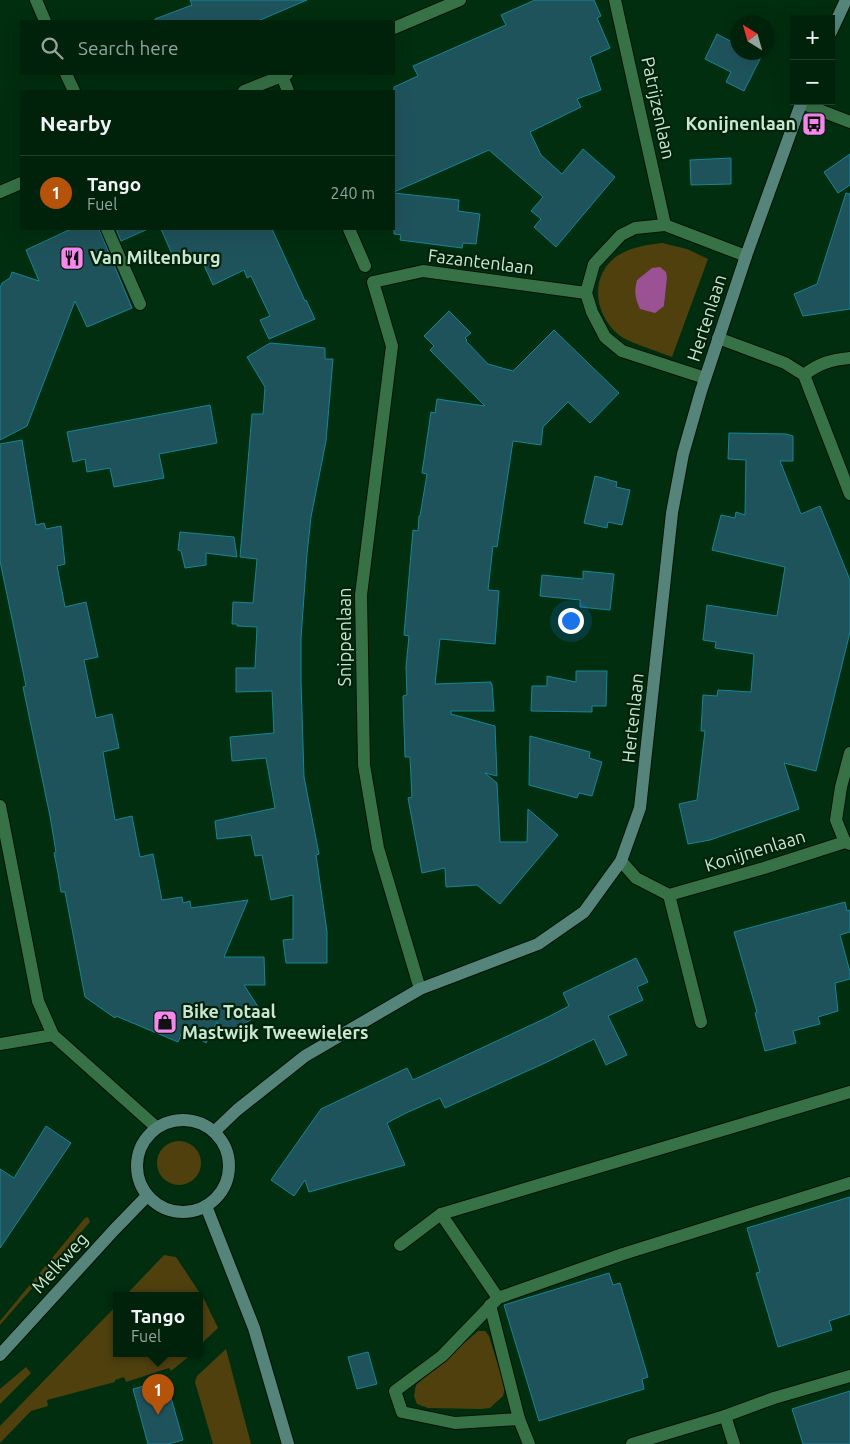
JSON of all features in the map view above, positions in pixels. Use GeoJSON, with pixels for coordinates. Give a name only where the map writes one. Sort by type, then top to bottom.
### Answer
{"type":"FeatureCollection","features":[{"type":"Feature","properties":{"kind":"street"},"geometry":{"type":"LineString","coordinates":[[36,0],[45,20]]}},
{"type":"Feature","properties":{"kind":"street"},"geometry":{"type":"LineString","coordinates":[[395,28],[460,0]]}},
{"type":"Feature","properties":{"kind":"street","name":"Patrijzenlaan"},"geometry":{"type":"LineString","coordinates":[[615,0],[665,225]]}},
{"type":"Feature","properties":{"kind":"street"},"geometry":{"type":"LineString","coordinates":[[835,23],[846,0]]}},
{"type":"Feature","properties":{"kind":"street"},"geometry":{"type":"LineString","coordinates":[[66,75],[74,90]]}},
{"type":"Feature","properties":{"kind":"street"},"geometry":{"type":"LineString","coordinates":[[247,90],[285,75],[288,90]]}},
{"type":"Feature","properties":{"kind":"street","name":"Hertenlaan"},"geometry":{"type":"LineString","coordinates":[[215,1131],[237,1110],[305,1056],[420,989],[538,944],[584,912],[621,861],[640,808],[648,750],[672,513],[683,454],[718,338],[801,105]]}},
{"type":"Feature","properties":{"kind":"street"},"geometry":{"type":"LineString","coordinates":[[809,105],[850,122]]}},
{"type":"Feature","properties":{"kind":"street"},"geometry":{"type":"LineString","coordinates":[[0,192],[20,183]]}},
{"type":"Feature","properties":{"kind":"street"},"geometry":{"type":"LineString","coordinates":[[705,378],[622,351],[605,337],[592,312],[586,293],[594,264],[622,236],[635,228],[665,225],[746,256]]}},
{"type":"Feature","properties":{"kind":"street"},"geometry":{"type":"LineString","coordinates":[[107,230],[140,304]]}},
{"type":"Feature","properties":{"kind":"street"},"geometry":{"type":"LineString","coordinates":[[349,230],[365,266]]}},
{"type":"Feature","properties":{"kind":"street","name":"Fazantenlaan"},"geometry":{"type":"LineString","coordinates":[[373,282],[423,271],[586,293]]}},
{"type":"Feature","properties":{"kind":"street","name":"Snippenlaan"},"geometry":{"type":"LineString","coordinates":[[373,282],[392,346],[361,595],[364,765],[378,848],[420,989]]}},
{"type":"Feature","properties":{"kind":"street"},"geometry":{"type":"LineString","coordinates":[[718,338],[785,363],[804,376],[850,494]]}},
{"type":"Feature","properties":{"kind":"street"},"geometry":{"type":"LineString","coordinates":[[804,376],[811,370],[829,361],[850,358]]}},
{"type":"Feature","properties":{"kind":"street"},"geometry":{"type":"LineString","coordinates":[[847,843],[836,820],[841,787],[850,752]]}},
{"type":"Feature","properties":{"kind":"street"},"geometry":{"type":"LineString","coordinates":[[0,806],[38,1001],[53,1034],[156,1127]]}},
{"type":"Feature","properties":{"kind":"street","name":"Konijnenlaan"},"geometry":{"type":"LineString","coordinates":[[669,895],[847,843]]}},
{"type":"Feature","properties":{"kind":"street"},"geometry":{"type":"LineString","coordinates":[[621,861],[636,878],[669,895],[701,1022]]}},
{"type":"Feature","properties":{"kind":"street"},"geometry":{"type":"LineString","coordinates":[[0,1044],[53,1034]]}},
{"type":"Feature","properties":{"kind":"street"},"geometry":{"type":"LineString","coordinates":[[400,1245],[441,1214],[850,1092]]}},
{"type":"Feature","properties":{"kind":"street"},"geometry":{"type":"LineString","coordinates":[[186,1119],[202,1123],[215,1131],[224,1143],[229,1157],[229,1171],[225,1185],[217,1197],[206,1206],[191,1212],[175,1212],[159,1206],[147,1196],[139,1183],[136,1168],[138,1152],[145,1138],[156,1127],[170,1120],[186,1119]]}},
{"type":"Feature","properties":{"kind":"street"},"geometry":{"type":"LineString","coordinates":[[519,1419],[455,1423],[402,1412],[395,1391],[442,1356],[494,1302],[623,1254],[850,1183]]}},
{"type":"Feature","properties":{"kind":"street","name":"Melkweg"},"geometry":{"type":"LineString","coordinates":[[0,1355],[147,1196]]}},
{"type":"Feature","properties":{"kind":"street"},"geometry":{"type":"LineString","coordinates":[[206,1206],[254,1328],[288,1444]]}},
{"type":"Feature","properties":{"kind":"street"},"geometry":{"type":"LineString","coordinates":[[441,1214],[494,1302],[519,1419],[529,1444]]}},
{"type":"Feature","properties":{"kind":"street"},"geometry":{"type":"LineString","coordinates":[[632,1444],[725,1416],[774,1398],[850,1376]]}},
{"type":"Feature","properties":{"kind":"street"},"geometry":{"type":"LineString","coordinates":[[725,1416],[734,1444]]}},
{"type":"Feature","properties":{"kind":"shaded area"},"geometry":{"type":"Polygon","coordinates":[[[662,243],[687,249],[708,259],[672,357],[636,344],[619,335],[604,317],[598,296],[602,274],[608,264],[617,256],[633,248],[662,243]],[[653,268],[637,280],[664,306],[667,278],[653,268]]]}},
{"type":"Feature","properties":{"kind":"shaded area"},"geometry":{"type":"Polygon","coordinates":[[[660,267],[666,272],[667,278],[664,306],[655,313],[640,309],[636,294],[637,280],[652,268],[660,267]]]}},
{"type":"Feature","properties":{"kind":"shaded area"},"geometry":{"type":"Polygon","coordinates":[[[183,1141],[195,1147],[200,1154],[200,1172],[195,1179],[188,1184],[175,1185],[167,1182],[160,1175],[157,1159],[160,1151],[167,1144],[183,1141]]]}},
{"type":"Feature","properties":{"kind":"shaded area"},"geometry":{"type":"Polygon","coordinates":[[[88,1217],[90,1222],[0,1325],[0,1321],[85,1218],[88,1217]]]}},
{"type":"Feature","properties":{"kind":"shaded area"},"geometry":{"type":"Polygon","coordinates":[[[164,1255],[176,1257],[199,1292],[129,1292],[164,1255]]]}},
{"type":"Feature","properties":{"kind":"shaded area"},"geometry":{"type":"Polygon","coordinates":[[[203,1298],[205,1301],[218,1328],[203,1342],[203,1298]]]}},
{"type":"Feature","properties":{"kind":"shaded area"},"geometry":{"type":"Polygon","coordinates":[[[113,1309],[113,1357],[188,1357],[171,1371],[169,1368],[126,1382],[124,1377],[115,1380],[115,1382],[47,1400],[48,1406],[31,1411],[0,1443],[0,1426],[113,1309]]]}},
{"type":"Feature","properties":{"kind":"shaded area"},"geometry":{"type":"Polygon","coordinates":[[[478,1331],[485,1331],[489,1336],[505,1387],[503,1396],[490,1408],[481,1409],[428,1408],[417,1404],[414,1396],[416,1385],[478,1331]]]}},
{"type":"Feature","properties":{"kind":"shaded area"},"geometry":{"type":"Polygon","coordinates":[[[226,1349],[251,1444],[213,1444],[195,1382],[197,1376],[226,1349]]]}},
{"type":"Feature","properties":{"kind":"shaded area"},"geometry":{"type":"Polygon","coordinates":[[[26,1367],[31,1373],[0,1404],[0,1389],[26,1367]]]}},
{"type":"Feature","properties":{"kind":"building"},"geometry":{"type":"Polygon","coordinates":[[[190,0],[307,0],[260,20],[155,20],[192,5],[190,0]]]}},
{"type":"Feature","properties":{"kind":"building"},"geometry":{"type":"Polygon","coordinates":[[[535,0],[594,0],[601,16],[597,18],[610,48],[590,57],[601,90],[577,99],[581,107],[530,132],[541,155],[562,174],[583,149],[615,177],[556,247],[534,227],[541,219],[531,211],[543,197],[489,150],[395,192],[394,87],[418,76],[413,66],[506,25],[501,15],[535,0]]]}},
{"type":"Feature","properties":{"kind":"building"},"geometry":{"type":"Polygon","coordinates":[[[717,34],[730,41],[730,60],[760,60],[744,91],[726,82],[731,72],[705,59],[717,34]]]}},
{"type":"Feature","properties":{"kind":"building"},"geometry":{"type":"Polygon","coordinates":[[[850,154],[850,185],[838,193],[824,172],[850,154]]]}},
{"type":"Feature","properties":{"kind":"building"},"geometry":{"type":"Polygon","coordinates":[[[731,158],[731,184],[691,185],[690,160],[731,158]]]}},
{"type":"Feature","properties":{"kind":"building"},"geometry":{"type":"Polygon","coordinates":[[[395,193],[459,200],[458,211],[480,214],[476,244],[463,243],[462,248],[400,240],[401,235],[394,234],[395,193]]]}},
{"type":"Feature","properties":{"kind":"building"},"geometry":{"type":"Polygon","coordinates":[[[846,193],[850,194],[850,309],[803,316],[794,294],[817,284],[846,193]]]}},
{"type":"Feature","properties":{"kind":"building"},"geometry":{"type":"Polygon","coordinates":[[[69,230],[99,230],[132,308],[87,327],[75,301],[27,426],[0,440],[0,288],[2,283],[10,278],[12,272],[39,281],[26,250],[69,230]]]}},
{"type":"Feature","properties":{"kind":"building"},"geometry":{"type":"Polygon","coordinates":[[[116,230],[146,230],[121,241],[116,230]]]}},
{"type":"Feature","properties":{"kind":"building"},"geometry":{"type":"Polygon","coordinates":[[[161,230],[272,230],[315,319],[269,339],[260,320],[270,316],[251,276],[247,278],[244,270],[213,285],[198,252],[175,261],[161,230]]]}},
{"type":"Feature","properties":{"kind":"building"},"geometry":{"type":"Polygon","coordinates":[[[449,311],[471,333],[465,338],[466,341],[488,364],[513,371],[554,330],[619,393],[590,423],[568,402],[543,427],[541,445],[513,441],[497,547],[493,546],[488,590],[499,591],[495,644],[440,639],[435,684],[491,682],[492,684],[494,711],[451,711],[451,714],[495,726],[497,776],[485,773],[497,783],[500,842],[527,842],[528,809],[558,835],[500,904],[477,885],[446,887],[445,868],[422,873],[408,798],[412,797],[410,757],[405,757],[403,696],[407,695],[406,667],[409,636],[404,635],[413,530],[418,531],[427,474],[422,473],[431,412],[435,413],[437,399],[485,406],[430,350],[434,346],[424,336],[449,311]]]}},
{"type":"Feature","properties":{"kind":"building"},"geometry":{"type":"Polygon","coordinates":[[[270,343],[325,348],[325,359],[333,359],[326,441],[311,517],[301,638],[304,777],[319,854],[316,855],[327,932],[327,963],[286,963],[283,940],[293,939],[293,895],[271,900],[262,855],[255,856],[251,835],[217,839],[215,821],[275,808],[266,758],[232,761],[230,737],[274,733],[272,691],[236,692],[236,668],[255,668],[257,627],[232,624],[233,602],[253,603],[257,559],[240,557],[252,414],[263,414],[265,387],[247,357],[270,343]]]}},
{"type":"Feature","properties":{"kind":"building"},"geometry":{"type":"Polygon","coordinates":[[[210,405],[217,443],[159,454],[164,478],[114,487],[110,468],[87,472],[85,459],[73,462],[67,432],[210,405]]]}},
{"type":"Feature","properties":{"kind":"building"},"geometry":{"type":"Polygon","coordinates":[[[729,433],[786,434],[793,436],[793,461],[780,461],[801,514],[820,506],[850,580],[850,632],[816,771],[784,763],[799,809],[710,840],[688,844],[679,804],[697,800],[705,731],[701,731],[703,695],[717,696],[718,690],[751,692],[754,654],[715,648],[716,642],[703,640],[707,605],[777,616],[785,567],[712,550],[721,515],[735,518],[736,512],[745,515],[746,460],[728,459],[729,433]]]}},
{"type":"Feature","properties":{"kind":"building"},"geometry":{"type":"Polygon","coordinates":[[[22,440],[36,525],[44,523],[46,529],[61,526],[65,564],[57,566],[65,607],[86,602],[98,657],[84,660],[96,718],[112,714],[119,748],[103,752],[115,820],[132,816],[140,857],[153,854],[162,900],[182,897],[183,903],[190,901],[191,908],[248,900],[224,957],[264,957],[265,985],[244,985],[262,1013],[226,1035],[217,1022],[206,1043],[183,1030],[178,1042],[116,1016],[115,1018],[85,997],[65,892],[61,892],[50,816],[23,687],[26,686],[0,561],[0,444],[22,440]]]}},
{"type":"Feature","properties":{"kind":"building"},"geometry":{"type":"Polygon","coordinates":[[[595,476],[617,482],[616,487],[630,490],[622,525],[608,522],[607,528],[584,523],[595,476]]]}},
{"type":"Feature","properties":{"kind":"building"},"geometry":{"type":"Polygon","coordinates":[[[180,532],[234,537],[237,557],[206,553],[206,565],[185,568],[181,551],[178,550],[180,532]]]}},
{"type":"Feature","properties":{"kind":"building"},"geometry":{"type":"Polygon","coordinates":[[[583,571],[614,574],[610,610],[580,607],[580,600],[540,596],[542,575],[583,579],[583,571]]]}},
{"type":"Feature","properties":{"kind":"building"},"geometry":{"type":"Polygon","coordinates":[[[576,671],[607,671],[606,706],[592,706],[592,712],[531,711],[532,686],[547,686],[547,676],[576,682],[576,671]]]}},
{"type":"Feature","properties":{"kind":"building"},"geometry":{"type":"Polygon","coordinates":[[[530,736],[590,752],[589,758],[602,762],[592,796],[579,793],[577,798],[529,785],[530,736]]]}},
{"type":"Feature","properties":{"kind":"building"},"geometry":{"type":"Polygon","coordinates":[[[845,902],[847,911],[850,910],[850,932],[840,935],[850,972],[850,979],[835,983],[838,1011],[818,1017],[820,1024],[793,1031],[796,1043],[765,1051],[755,1013],[757,1012],[734,932],[845,902]]]}},
{"type":"Feature","properties":{"kind":"building"},"geometry":{"type":"Polygon","coordinates":[[[636,958],[648,982],[637,987],[643,1000],[608,1016],[627,1055],[606,1065],[594,1039],[445,1108],[440,1098],[406,1113],[387,1123],[405,1165],[309,1192],[305,1180],[294,1196],[271,1180],[321,1109],[407,1068],[413,1080],[546,1018],[569,1006],[563,993],[636,958]]]}},
{"type":"Feature","properties":{"kind":"building"},"geometry":{"type":"Polygon","coordinates":[[[46,1126],[71,1143],[0,1248],[0,1169],[14,1178],[46,1126]]]}},
{"type":"Feature","properties":{"kind":"building"},"geometry":{"type":"Polygon","coordinates":[[[850,1197],[850,1314],[829,1321],[832,1330],[778,1347],[756,1273],[760,1272],[747,1228],[850,1197]]]}},
{"type":"Feature","properties":{"kind":"building"},"geometry":{"type":"Polygon","coordinates":[[[609,1273],[613,1285],[620,1283],[648,1377],[642,1379],[644,1389],[539,1421],[504,1305],[609,1273]]]}},
{"type":"Feature","properties":{"kind":"building"},"geometry":{"type":"Polygon","coordinates":[[[368,1352],[377,1384],[357,1389],[348,1357],[368,1352]]]}},
{"type":"Feature","properties":{"kind":"building"},"geometry":{"type":"Polygon","coordinates":[[[166,1380],[183,1440],[168,1444],[148,1444],[133,1389],[166,1380]]]}},
{"type":"Feature","properties":{"kind":"building"},"geometry":{"type":"Polygon","coordinates":[[[850,1391],[850,1444],[803,1444],[792,1409],[850,1391]]]}},
{"type":"Feature","properties":{"kind":"place","name":"Konijnenlaan"},"geometry":{"type":"Point","coordinates":[814,124]}},
{"type":"Feature","properties":{"kind":"place","name":"Van Miltenburg"},"geometry":{"type":"Point","coordinates":[72,258]}},
{"type":"Feature","properties":{"kind":"place","name":"Bike Totaal Mastwijk Tweewielers"},"geometry":{"type":"Point","coordinates":[165,1022]}},
{"type":"Feature","properties":{"kind":"place","name":"Tango"},"geometry":{"type":"Point","coordinates":[158,1415]}}]}
